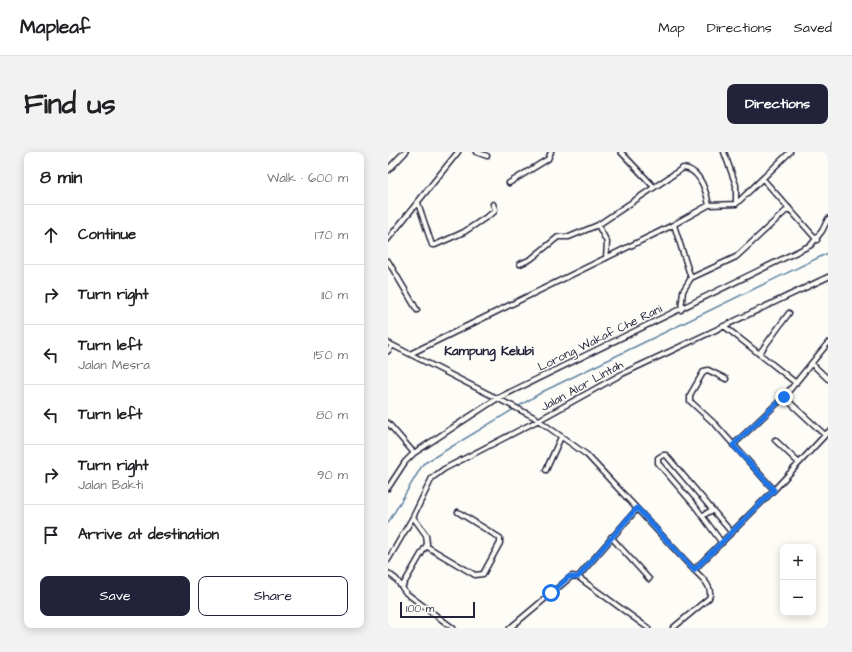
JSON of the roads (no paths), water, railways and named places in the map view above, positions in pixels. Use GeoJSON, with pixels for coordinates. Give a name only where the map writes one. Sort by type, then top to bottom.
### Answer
{"type":"FeatureCollection","features":[{"type":"Feature","properties":{"kind":"street"},"geometry":{"type":"LineString","coordinates":[[388,170],[405,152]]}},
{"type":"Feature","properties":{"kind":"street"},"geometry":{"type":"LineString","coordinates":[[388,239],[458,152]]}},
{"type":"Feature","properties":{"kind":"street"},"geometry":{"type":"LineString","coordinates":[[476,152],[487,156]]}},
{"type":"Feature","properties":{"kind":"street"},"geometry":{"type":"LineString","coordinates":[[510,183],[548,159],[551,152]]}},
{"type":"Feature","properties":{"kind":"street"},"geometry":{"type":"LineString","coordinates":[[621,152],[653,186]]}},
{"type":"Feature","properties":{"kind":"street"},"geometry":{"type":"LineString","coordinates":[[724,152],[736,185],[736,204]]}},
{"type":"Feature","properties":{"kind":"street"},"geometry":{"type":"LineString","coordinates":[[410,354],[674,225],[709,204],[736,204],[790,152]]}},
{"type":"Feature","properties":{"kind":"street"},"geometry":{"type":"LineString","coordinates":[[520,264],[530,259],[558,237],[569,237],[598,225],[678,169],[687,168],[697,175],[702,182],[709,204]]}},
{"type":"Feature","properties":{"kind":"street"},"geometry":{"type":"LineString","coordinates":[[763,179],[817,240],[828,219]]}},
{"type":"Feature","properties":{"kind":"street"},"geometry":{"type":"LineString","coordinates":[[418,203],[432,245],[464,232],[494,212],[496,209],[493,204]]}},
{"type":"Feature","properties":{"kind":"street"},"geometry":{"type":"LineString","coordinates":[[681,310],[683,291],[691,278],[736,257],[789,208]]}},
{"type":"Feature","properties":{"kind":"street"},"geometry":{"type":"LineString","coordinates":[[598,225],[607,242],[606,258]]}},
{"type":"Feature","properties":{"kind":"street"},"geometry":{"type":"LineString","coordinates":[[674,225],[691,278]]}},
{"type":"Feature","properties":{"kind":"street","name":"Lorong Wakaf Che Rani"},"geometry":{"type":"LineString","coordinates":[[388,488],[405,462],[414,453],[498,398],[681,310],[811,245],[817,240]]}},
{"type":"Feature","properties":{"kind":"street"},"geometry":{"type":"LineString","coordinates":[[388,261],[417,310]]}},
{"type":"Feature","properties":{"kind":"street","name":"Jalan Alor Lintah"},"geometry":{"type":"LineString","coordinates":[[388,560],[414,517],[432,478],[444,469],[539,420],[622,374],[828,277]]}},
{"type":"Feature","properties":{"kind":"street"},"geometry":{"type":"LineString","coordinates":[[759,354],[789,313]]}},
{"type":"Feature","properties":{"kind":"street"},"geometry":{"type":"LineString","coordinates":[[724,326],[796,383]]}},
{"type":"Feature","properties":{"kind":"street"},"geometry":{"type":"LineString","coordinates":[[388,343],[534,417],[592,459],[710,588],[711,594],[709,598],[673,628]]}},
{"type":"Feature","properties":{"kind":"street"},"geometry":{"type":"LineString","coordinates":[[733,445],[784,397],[828,343]]}},
{"type":"Feature","properties":{"kind":"street"},"geometry":{"type":"LineString","coordinates":[[388,351],[392,346]]}},
{"type":"Feature","properties":{"kind":"street"},"geometry":{"type":"LineString","coordinates":[[812,364],[828,379]]}},
{"type":"Feature","properties":{"kind":"street"},"geometry":{"type":"LineString","coordinates":[[726,379],[706,370],[689,398],[692,404],[716,425],[774,490]]}},
{"type":"Feature","properties":{"kind":"street"},"geometry":{"type":"LineString","coordinates":[[694,570],[774,490],[827,433],[784,397]]}},
{"type":"Feature","properties":{"kind":"street"},"geometry":{"type":"LineString","coordinates":[[388,423],[414,453]]}},
{"type":"Feature","properties":{"kind":"street"},"geometry":{"type":"LineString","coordinates":[[546,470],[561,437]]}},
{"type":"Feature","properties":{"kind":"street"},"geometry":{"type":"LineString","coordinates":[[775,440],[799,464]]}},
{"type":"Feature","properties":{"kind":"street"},"geometry":{"type":"LineString","coordinates":[[722,542],[658,463],[658,458],[661,456],[666,456],[732,532]]}},
{"type":"Feature","properties":{"kind":"street"},"geometry":{"type":"LineString","coordinates":[[578,577],[637,508]]}},
{"type":"Feature","properties":{"kind":"street"},"geometry":{"type":"LineString","coordinates":[[702,516],[712,510]]}},
{"type":"Feature","properties":{"kind":"street"},"geometry":{"type":"LineString","coordinates":[[426,546],[475,575],[483,574],[500,543],[500,538],[458,512]]}},
{"type":"Feature","properties":{"kind":"street"},"geometry":{"type":"LineString","coordinates":[[402,587],[428,540],[414,517]]}},
{"type":"Feature","properties":{"kind":"street"},"geometry":{"type":"LineString","coordinates":[[611,537],[650,579]]}},
{"type":"Feature","properties":{"kind":"street"},"geometry":{"type":"LineString","coordinates":[[388,573],[406,593],[453,628]]}},
{"type":"Feature","properties":{"kind":"street"},"geometry":{"type":"LineString","coordinates":[[510,628],[569,577],[578,577],[648,628]]}},
{"type":"Feature","properties":{"kind":"waterway"},"geometry":{"type":"LineString","coordinates":[[388,523],[423,464],[544,391],[828,253]]}},
{"type":"Feature","properties":{"kind":"district","name":"Kampung Kelubi"},"geometry":{"type":"Point","coordinates":[489,351]}}]}
